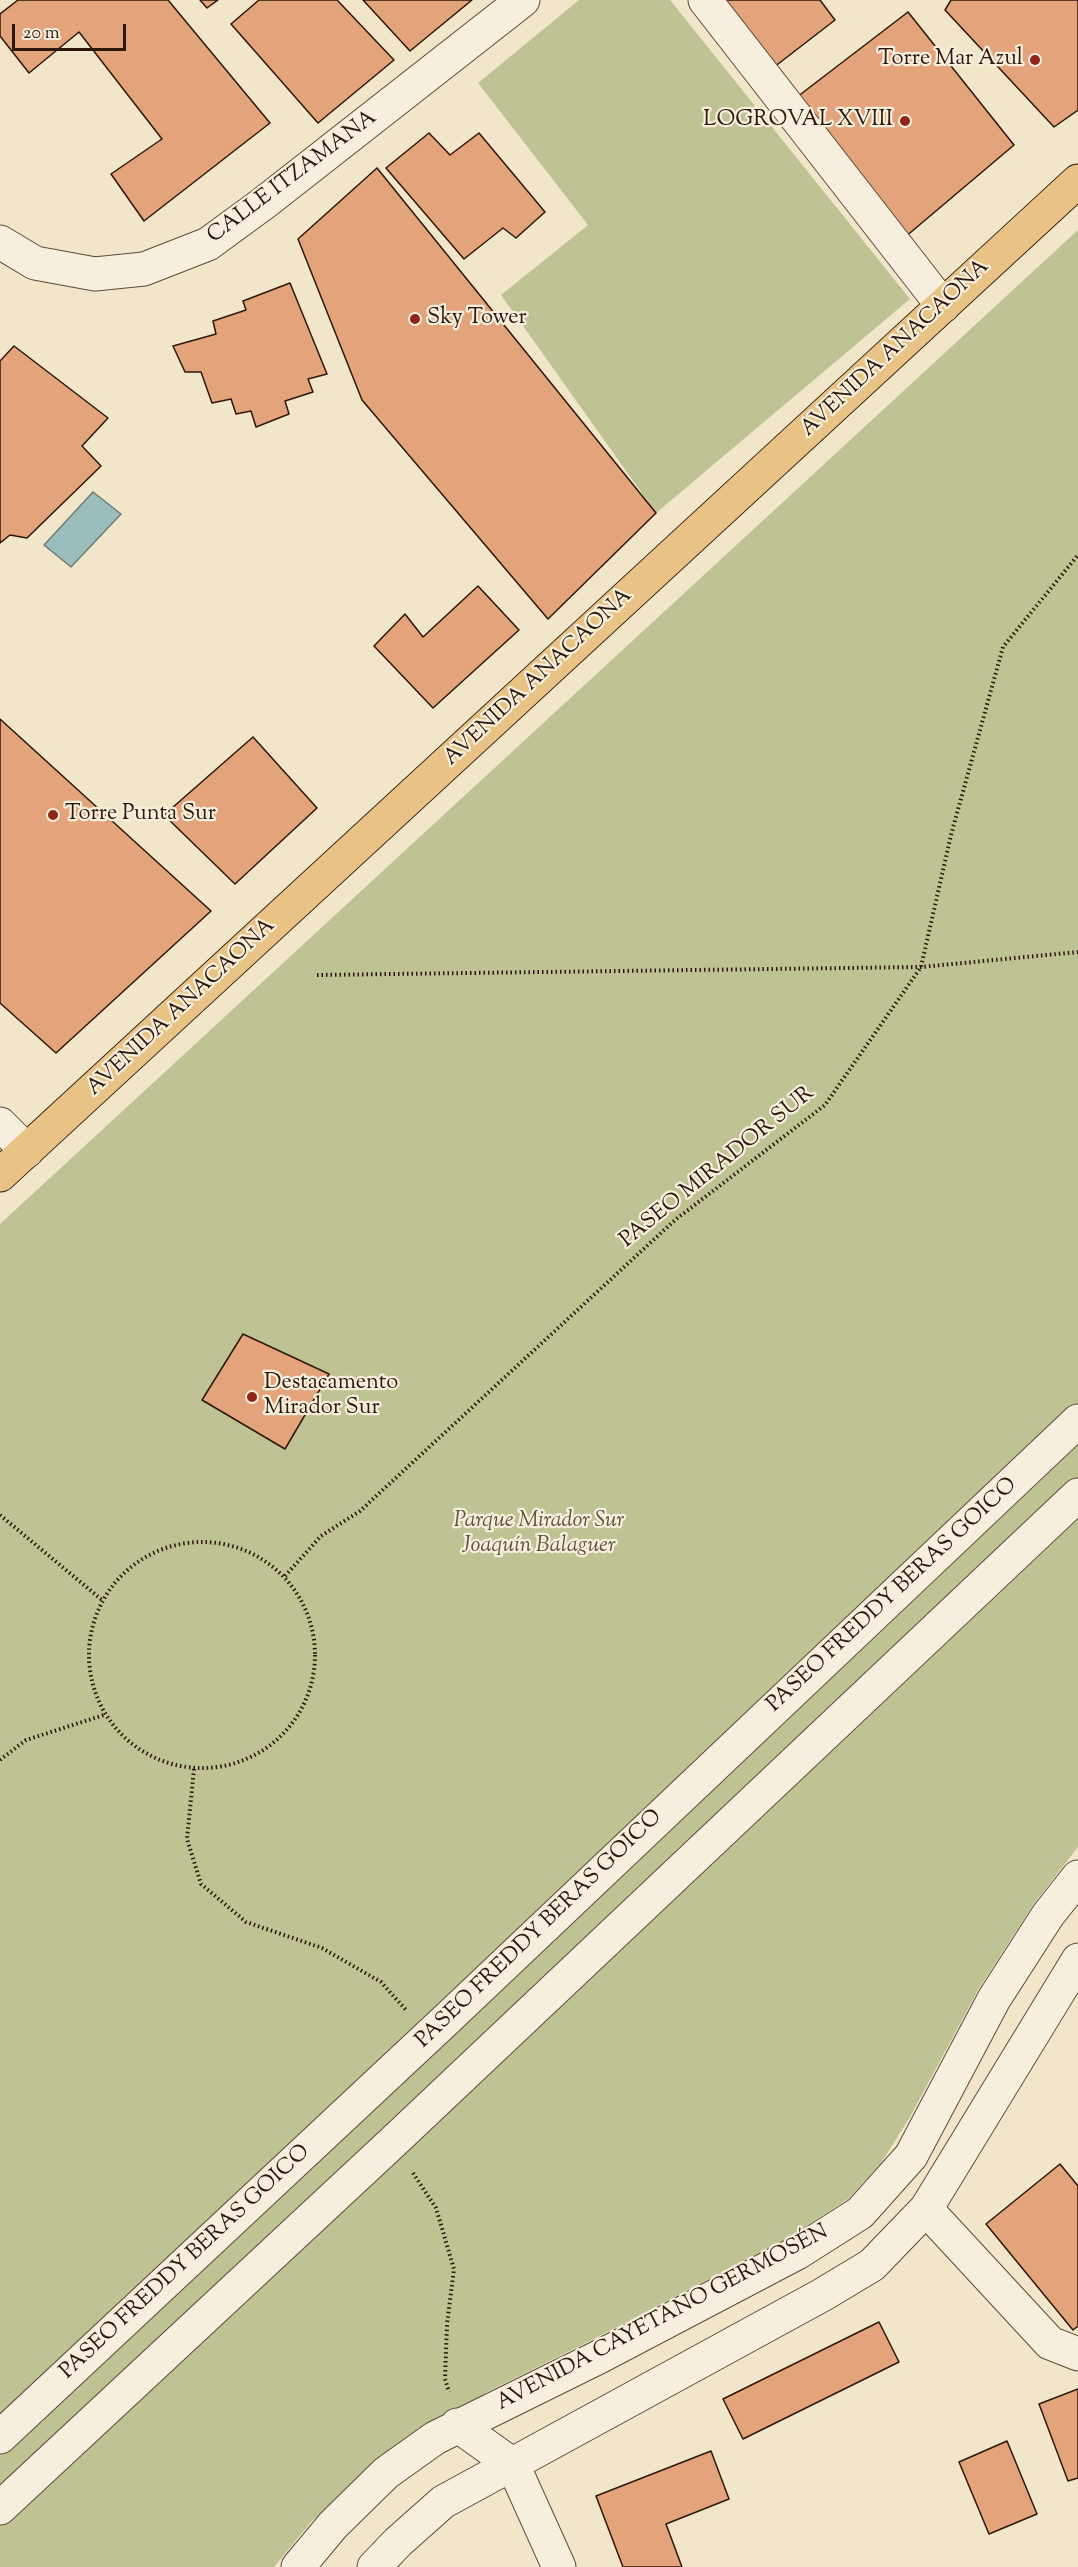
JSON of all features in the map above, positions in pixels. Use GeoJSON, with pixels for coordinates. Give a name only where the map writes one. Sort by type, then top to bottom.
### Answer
{"type":"FeatureCollection","features":[{"type":"Feature","properties":{"kind":"main road","name":"AVENIDA ANACAONA"},"geometry":{"type":"LineString","coordinates":[[0,1175],[1078,181]]}},
{"type":"Feature","properties":{"kind":"street","name":"CALLE ITZAMANA"},"geometry":{"type":"LineString","coordinates":[[0,242],[35,263],[95,274],[144,269],[208,244],[264,203],[523,0]]}},
{"type":"Feature","properties":{"kind":"street"},"geometry":{"type":"LineString","coordinates":[[705,0],[943,306]]}},
{"type":"Feature","properties":{"kind":"street"},"geometry":{"type":"LineString","coordinates":[[0,1124],[27,1151]]}},
{"type":"Feature","properties":{"kind":"street","name":"PASEO FREDDY BERAS GOICO"},"geometry":{"type":"LineString","coordinates":[[0,2437],[448,2018],[1078,1421]]}},
{"type":"Feature","properties":{"kind":"street"},"geometry":{"type":"LineString","coordinates":[[0,2508],[393,2142],[1078,1495]]}},
{"type":"Feature","properties":{"kind":"street","name":"AVENIDA CAYETANO GERMOSÉN"},"geometry":{"type":"LineString","coordinates":[[298,2567],[333,2525],[386,2473],[457,2425],[601,2356],[797,2253],[860,2213],[911,2156],[994,1999],[1048,1915],[1078,1877]]}},
{"type":"Feature","properties":{"kind":"street"},"geometry":{"type":"LineString","coordinates":[[374,2567],[443,2502],[822,2295],[872,2265],[926,2209],[1078,1960]]}},
{"type":"Feature","properties":{"kind":"street"},"geometry":{"type":"LineString","coordinates":[[926,2209],[1050,2343],[1078,2354]]}},
{"type":"Feature","properties":{"kind":"street"},"geometry":{"type":"LineString","coordinates":[[457,2425],[513,2465],[559,2567]]}},
{"type":"Feature","properties":{"kind":"path","name":"PASEO MIRADOR SUR"},"geometry":{"type":"LineString","coordinates":[[285,1576],[321,1536],[360,1511],[675,1220],[825,1106],[921,967],[951,835],[1003,647],[1078,555]]}},
{"type":"Feature","properties":{"kind":"path"},"geometry":{"type":"LineString","coordinates":[[317,975],[921,967],[1078,952]]}},
{"type":"Feature","properties":{"kind":"path"},"geometry":{"type":"LineString","coordinates":[[0,1515],[102,1600]]}},
{"type":"Feature","properties":{"kind":"path"},"geometry":{"type":"LineString","coordinates":[[194,1541],[243,1548],[285,1576],[313,1623],[315,1677],[292,1727],[248,1760],[194,1769],[143,1754],[104,1715],[89,1677],[89,1637],[102,1600],[109,1588],[147,1555],[194,1541]]}},
{"type":"Feature","properties":{"kind":"path"},"geometry":{"type":"LineString","coordinates":[[0,1760],[26,1740],[104,1715]]}},
{"type":"Feature","properties":{"kind":"path"},"geometry":{"type":"LineString","coordinates":[[194,1769],[187,1839],[201,1884],[246,1922],[322,1948],[381,1982],[408,2012]]}},
{"type":"Feature","properties":{"kind":"path"},"geometry":{"type":"LineString","coordinates":[[393,2142],[436,2208],[454,2269],[447,2324],[445,2379],[457,2425]]}},
{"type":"Feature","properties":{"kind":"green space"},"geometry":{"type":"Polygon","coordinates":[[[579,0],[670,0],[910,299],[656,513],[501,295],[588,225],[478,83],[579,0]]]}},
{"type":"Feature","properties":{"kind":"green space","name":"Parque Mirador Sur Joaquín Balaguer"},"geometry":{"type":"Polygon","coordinates":[[[1078,230],[1078,1847],[1033,1905],[978,1990],[910,2117],[881,2163],[848,2199],[788,2238],[487,2392],[356,2482],[311,2522],[274,2567],[0,2567],[0,1224],[1078,230]]]}},
{"type":"Feature","properties":{"kind":"water"},"geometry":{"type":"Polygon","coordinates":[[[93,492],[121,514],[71,567],[44,545],[93,492]]]}},
{"type":"Feature","properties":{"kind":"building"},"geometry":{"type":"Polygon","coordinates":[[[18,0],[168,0],[270,123],[144,221],[111,174],[162,139],[79,32],[29,73],[0,36],[0,14],[18,0]]]}},
{"type":"Feature","properties":{"kind":"building"},"geometry":{"type":"Polygon","coordinates":[[[200,0],[218,0],[207,8],[200,0]]]}},
{"type":"Feature","properties":{"kind":"building"},"geometry":{"type":"Polygon","coordinates":[[[259,0],[337,0],[394,60],[318,123],[231,24],[259,0]]]}},
{"type":"Feature","properties":{"kind":"building"},"geometry":{"type":"Polygon","coordinates":[[[363,0],[472,0],[410,51],[363,0]]]}},
{"type":"Feature","properties":{"kind":"building"},"geometry":{"type":"Polygon","coordinates":[[[716,0],[820,0],[835,20],[769,71],[716,0]]]}},
{"type":"Feature","properties":{"kind":"building","name":"Torre Mar Azul"},"geometry":{"type":"Polygon","coordinates":[[[951,0],[1078,0],[1078,110],[1054,127],[945,10],[951,0]]]}},
{"type":"Feature","properties":{"kind":"building","name":"LOGROVAL XVIII"},"geometry":{"type":"Polygon","coordinates":[[[908,12],[1014,145],[904,238],[797,97],[908,12]]]}},
{"type":"Feature","properties":{"kind":"building"},"geometry":{"type":"Polygon","coordinates":[[[429,133],[450,155],[479,133],[545,212],[516,238],[503,228],[464,259],[386,168],[429,133]]]}},
{"type":"Feature","properties":{"kind":"building","name":"Sky Tower"},"geometry":{"type":"Polygon","coordinates":[[[377,168],[656,513],[548,619],[362,400],[298,239],[377,168]]]}},
{"type":"Feature","properties":{"kind":"building"},"geometry":{"type":"Polygon","coordinates":[[[290,283],[327,374],[308,379],[313,392],[285,401],[289,414],[256,427],[251,411],[236,414],[231,399],[212,403],[201,372],[185,372],[173,346],[216,334],[213,321],[246,310],[243,301],[290,283]]]}},
{"type":"Feature","properties":{"kind":"building"},"geometry":{"type":"Polygon","coordinates":[[[14,346],[108,418],[82,446],[101,466],[27,538],[10,535],[0,543],[0,361],[14,346]]]}},
{"type":"Feature","properties":{"kind":"building"},"geometry":{"type":"Polygon","coordinates":[[[478,586],[519,630],[433,708],[374,646],[405,614],[423,637],[478,586]]]}},
{"type":"Feature","properties":{"kind":"building","name":"Torre Punta Sur"},"geometry":{"type":"Polygon","coordinates":[[[0,719],[211,911],[56,1053],[0,1003],[0,719]]]}},
{"type":"Feature","properties":{"kind":"building"},"geometry":{"type":"Polygon","coordinates":[[[253,737],[317,808],[235,884],[164,815],[253,737]]]}},
{"type":"Feature","properties":{"kind":"building"},"geometry":{"type":"Polygon","coordinates":[[[243,1334],[329,1374],[285,1449],[202,1400],[243,1334]]]}},
{"type":"Feature","properties":{"kind":"building"},"geometry":{"type":"Polygon","coordinates":[[[1060,2164],[1078,2186],[1078,2326],[1073,2330],[986,2224],[1060,2164]]]}},
{"type":"Feature","properties":{"kind":"building"},"geometry":{"type":"Polygon","coordinates":[[[879,2322],[899,2362],[743,2439],[723,2399],[879,2322]]]}},
{"type":"Feature","properties":{"kind":"building"},"geometry":{"type":"Polygon","coordinates":[[[1078,2389],[1078,2478],[1068,2481],[1039,2404],[1078,2389]]]}},
{"type":"Feature","properties":{"kind":"building"},"geometry":{"type":"Polygon","coordinates":[[[1007,2441],[1037,2514],[989,2534],[959,2462],[1007,2441]]]}},
{"type":"Feature","properties":{"kind":"building"},"geometry":{"type":"Polygon","coordinates":[[[711,2451],[729,2499],[666,2524],[682,2567],[623,2567],[596,2496],[711,2451]]]}},
{"type":"Feature","properties":{"kind":"place","name":"Torre Mar Azul"},"geometry":{"type":"Point","coordinates":[1035,60]}},
{"type":"Feature","properties":{"kind":"place","name":"LOGROVAL XVIII"},"geometry":{"type":"Point","coordinates":[905,121]}},
{"type":"Feature","properties":{"kind":"place","name":"Sky Tower"},"geometry":{"type":"Point","coordinates":[415,319]}},
{"type":"Feature","properties":{"kind":"place","name":"Torre Punta Sur"},"geometry":{"type":"Point","coordinates":[53,815]}},
{"type":"Feature","properties":{"kind":"place","name":"Destacamento Mirador Sur"},"geometry":{"type":"Point","coordinates":[252,1397]}}]}
